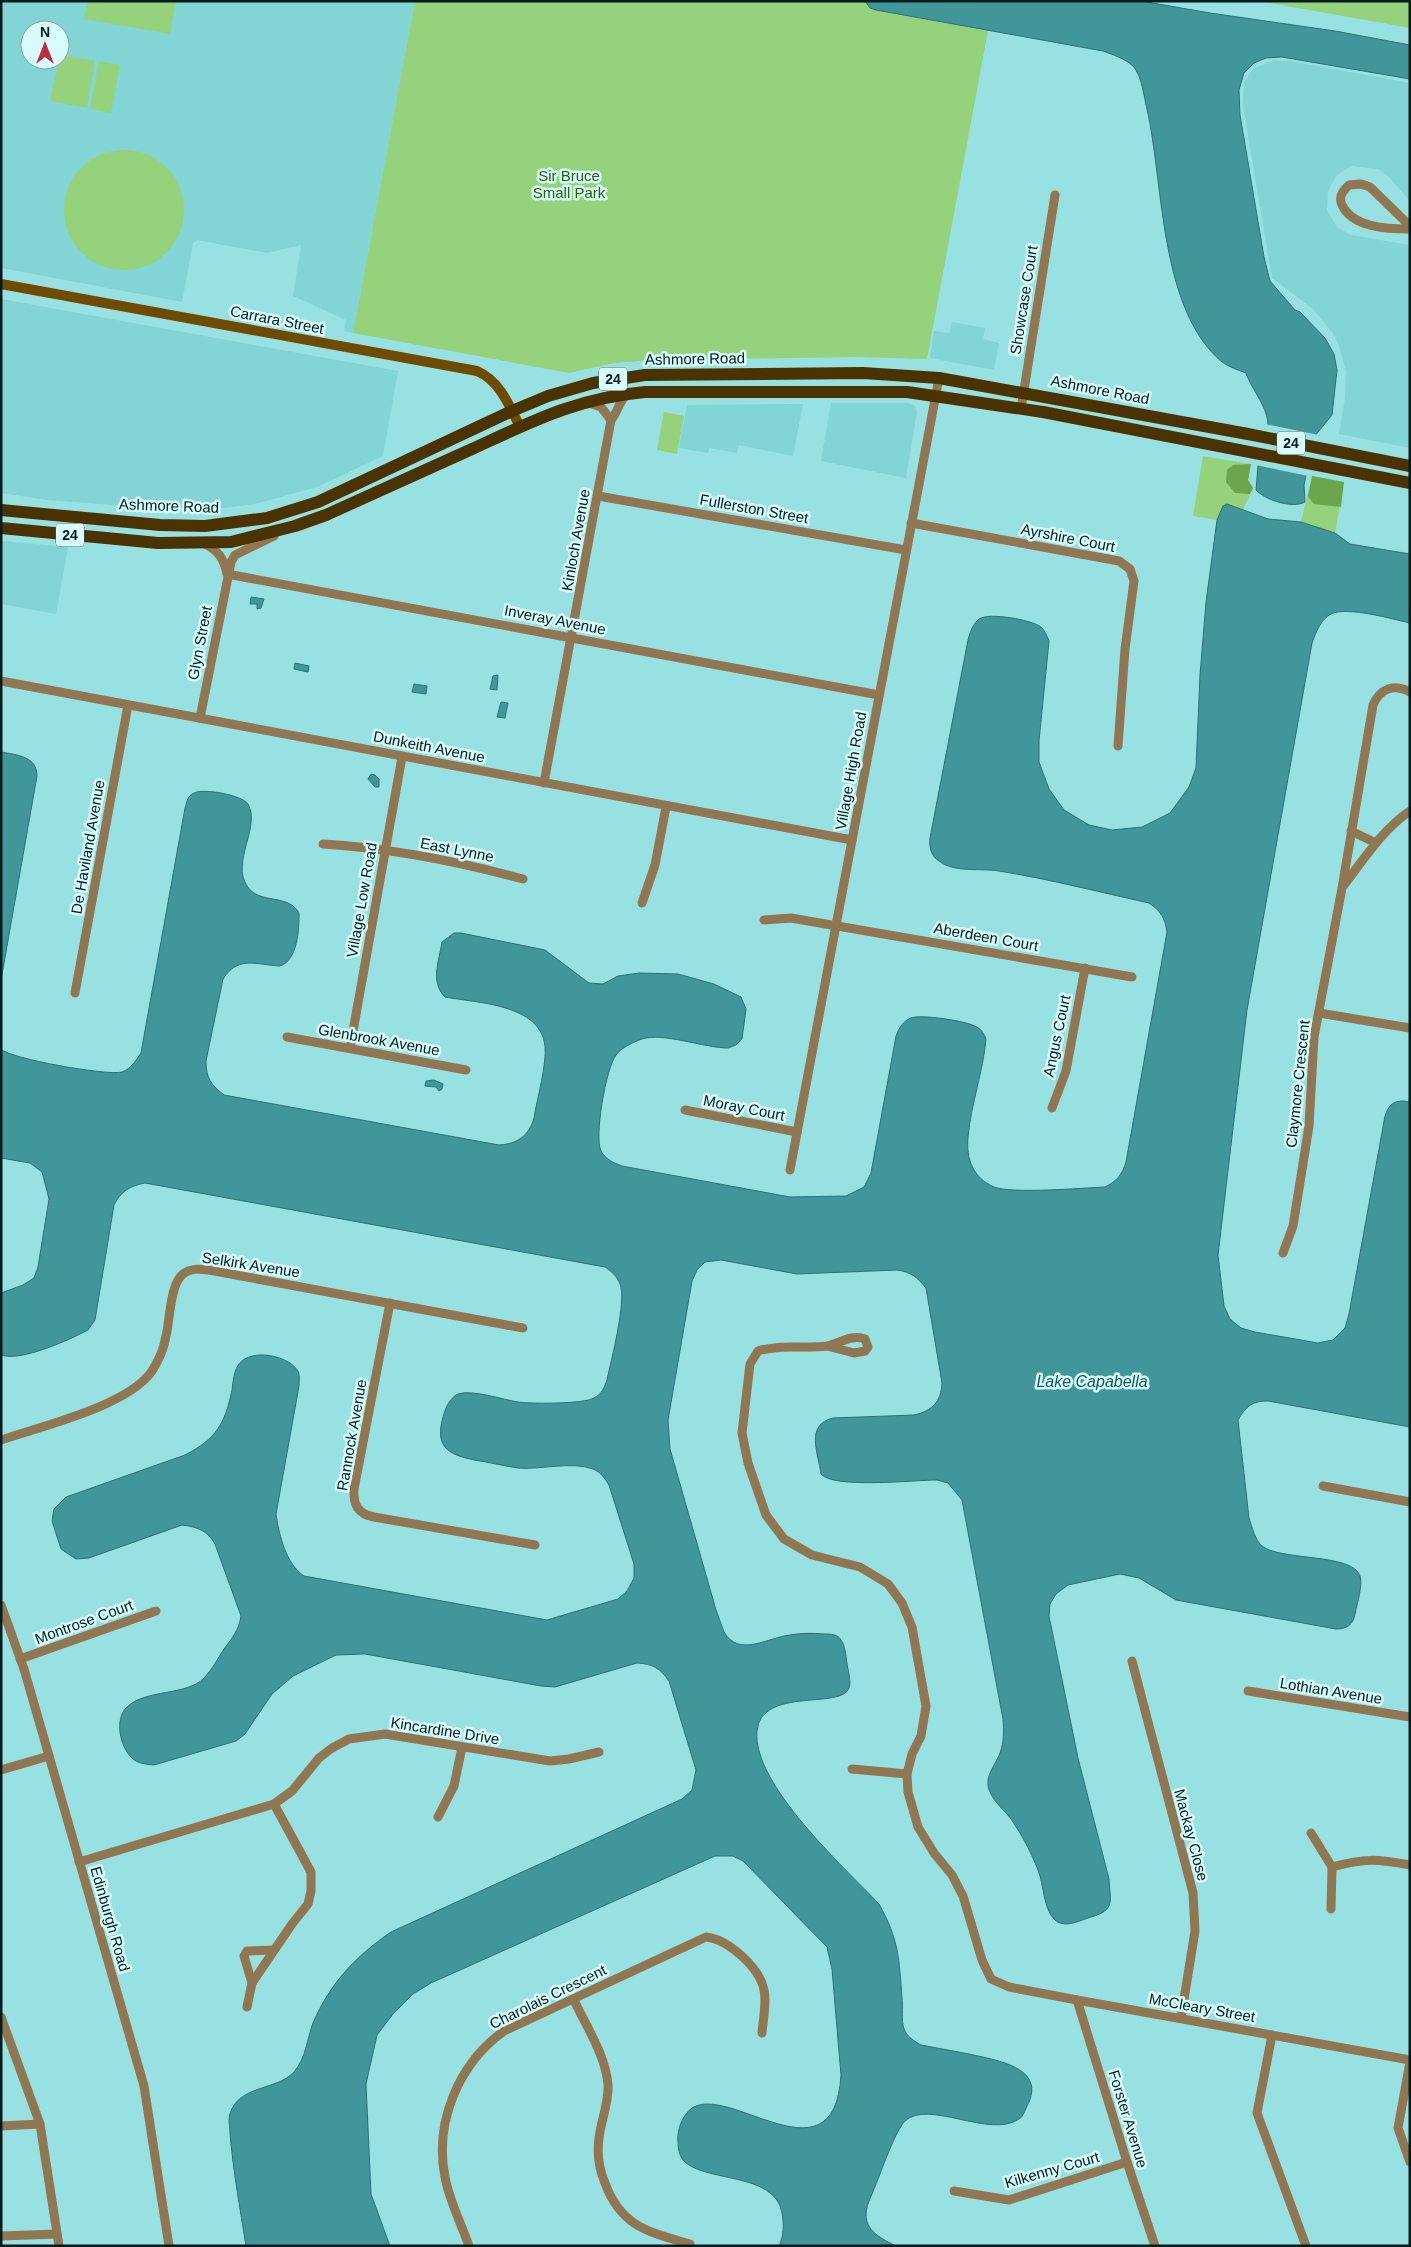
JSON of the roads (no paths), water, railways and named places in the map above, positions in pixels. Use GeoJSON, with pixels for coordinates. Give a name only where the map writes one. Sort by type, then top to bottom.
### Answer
{"type":"FeatureCollection","features":[{"type":"Feature","properties":{"kind":"main road","name":"Carrara Street"},"geometry":{"type":"LineString","coordinates":[[1,284],[477,371],[493,380],[520,427]]}},
{"type":"Feature","properties":{"kind":"main road","name":"Ashmore Road"},"geometry":{"type":"LineString","coordinates":[[1,510],[160,525],[205,526],[267,518],[318,502],[512,411],[563,390],[610,379],[645,375],[855,373],[938,378],[1023,392],[1410,466]]}},
{"type":"Feature","properties":{"kind":"main road","name":"24"},"geometry":{"type":"LineString","coordinates":[[1,528],[158,543],[231,542],[295,526],[326,515],[520,427],[585,402],[627,394],[874,390],[907,392],[1021,409],[1410,483]]}},
{"type":"Feature","properties":{"kind":"main road"},"geometry":{"type":"LineString","coordinates":[[1346,472],[1349,454]]}},
{"type":"Feature","properties":{"kind":"street"},"geometry":{"type":"LineString","coordinates":[[1361,184],[1370,187],[1410,227],[1375,226],[1356,220],[1344,210],[1340,201],[1341,194],[1349,185],[1361,184]]}},
{"type":"Feature","properties":{"kind":"street","name":"Showcase Court"},"geometry":{"type":"LineString","coordinates":[[1021,409],[1055,195]]}},
{"type":"Feature","properties":{"kind":"street","name":"Village High Road"},"geometry":{"type":"LineString","coordinates":[[790,1170],[938,378]]}},
{"type":"Feature","properties":{"kind":"street","name":"Kinloch Avenue"},"geometry":{"type":"LineString","coordinates":[[544,783],[611,420],[616,414],[622,398],[627,394]]}},
{"type":"Feature","properties":{"kind":"street"},"geometry":{"type":"LineString","coordinates":[[585,402],[601,407],[611,420]]}},
{"type":"Feature","properties":{"kind":"street","name":"Fullerston Street"},"geometry":{"type":"LineString","coordinates":[[598,496],[906,550]]}},
{"type":"Feature","properties":{"kind":"street","name":"Ayrshire Court"},"geometry":{"type":"LineString","coordinates":[[911,523],[1118,562],[1130,569],[1134,581],[1125,649],[1118,746]]}},
{"type":"Feature","properties":{"kind":"street","name":"Glyn Street"},"geometry":{"type":"LineString","coordinates":[[200,718],[227,574],[235,555],[295,526]]}},
{"type":"Feature","properties":{"kind":"street"},"geometry":{"type":"LineString","coordinates":[[202,543],[216,550],[223,558],[227,574]]}},
{"type":"Feature","properties":{"kind":"street","name":"Inveray Avenue"},"geometry":{"type":"LineString","coordinates":[[227,574],[878,695]]}},
{"type":"Feature","properties":{"kind":"street","name":"Dunkeith Avenue"},"geometry":{"type":"LineString","coordinates":[[1,682],[666,807],[852,840]]}},
{"type":"Feature","properties":{"kind":"street","name":"Claymore Crescent"},"geometry":{"type":"LineString","coordinates":[[1283,1253],[1293,1226],[1309,1126],[1314,1037],[1373,705],[1377,696],[1383,690],[1399,688],[1410,692]]}},
{"type":"Feature","properties":{"kind":"street","name":"De Haviland Avenue"},"geometry":{"type":"LineString","coordinates":[[75,993],[128,705]]}},
{"type":"Feature","properties":{"kind":"street","name":"Village Low Road"},"geometry":{"type":"LineString","coordinates":[[350,1048],[402,757]]}},
{"type":"Feature","properties":{"kind":"street"},"geometry":{"type":"LineString","coordinates":[[642,903],[655,865],[666,807]]}},
{"type":"Feature","properties":{"kind":"street","name":"Claymore Crescent"},"geometry":{"type":"LineString","coordinates":[[1342,888],[1395,821],[1410,811]]}},
{"type":"Feature","properties":{"kind":"street"},"geometry":{"type":"LineString","coordinates":[[1351,831],[1376,843]]}},
{"type":"Feature","properties":{"kind":"street","name":"East Lynne"},"geometry":{"type":"LineString","coordinates":[[323,844],[358,846],[489,869],[523,879]]}},
{"type":"Feature","properties":{"kind":"street","name":"Aberdeen Court"},"geometry":{"type":"LineString","coordinates":[[764,920],[791,918],[1132,977]]}},
{"type":"Feature","properties":{"kind":"street","name":"Angus Court"},"geometry":{"type":"LineString","coordinates":[[1052,1108],[1066,1071],[1085,968]]}},
{"type":"Feature","properties":{"kind":"street"},"geometry":{"type":"LineString","coordinates":[[1319,1013],[1410,1028]]}},
{"type":"Feature","properties":{"kind":"street","name":"Glenbrook Avenue"},"geometry":{"type":"LineString","coordinates":[[287,1038],[466,1070]]}},
{"type":"Feature","properties":{"kind":"street","name":"Moray Court"},"geometry":{"type":"LineString","coordinates":[[685,1110],[797,1132]]}},
{"type":"Feature","properties":{"kind":"street","name":"Selkirk Avenue"},"geometry":{"type":"LineString","coordinates":[[1,1440],[120,1399],[143,1382],[159,1359],[164,1346],[175,1286],[182,1274],[188,1270],[208,1270],[523,1328]]}},
{"type":"Feature","properties":{"kind":"street","name":"Rannock Avenue"},"geometry":{"type":"LineString","coordinates":[[390,1303],[354,1489],[354,1504],[357,1509],[367,1516],[535,1546]]}},
{"type":"Feature","properties":{"kind":"street"},"geometry":{"type":"LineString","coordinates":[[827,1346],[770,1347],[758,1350],[750,1364],[742,1433],[748,1463],[766,1515],[784,1539],[812,1555],[860,1567],[888,1584],[902,1604],[912,1627],[926,1706],[921,1736],[912,1754],[906,1774],[852,1769]]}},
{"type":"Feature","properties":{"kind":"street"},"geometry":{"type":"LineString","coordinates":[[1323,1486],[1410,1502]]}},
{"type":"Feature","properties":{"kind":"street","name":"Edinburgh Road"},"geometry":{"type":"LineString","coordinates":[[1,1605],[20,1659],[49,1756],[148,2102],[169,2246]]}},
{"type":"Feature","properties":{"kind":"street","name":"Montrose Court"},"geometry":{"type":"LineString","coordinates":[[20,1659],[156,1611]]}},
{"type":"Feature","properties":{"kind":"street","name":"Mackay Close"},"geometry":{"type":"LineString","coordinates":[[1132,1661],[1192,1893],[1195,1931],[1181,2018]]}},
{"type":"Feature","properties":{"kind":"street","name":"Lothian Avenue"},"geometry":{"type":"LineString","coordinates":[[1248,1691],[1410,1717]]}},
{"type":"Feature","properties":{"kind":"street","name":"Kincardine Drive"},"geometry":{"type":"LineString","coordinates":[[79,1862],[274,1804],[292,1791],[319,1758],[349,1739],[385,1734],[550,1760],[569,1759],[599,1752]]}},
{"type":"Feature","properties":{"kind":"street"},"geometry":{"type":"LineString","coordinates":[[438,1817],[454,1786],[462,1747]]}},
{"type":"Feature","properties":{"kind":"street"},"geometry":{"type":"LineString","coordinates":[[1,1770],[49,1756]]}},
{"type":"Feature","properties":{"kind":"street","name":"McCleary Street"},"geometry":{"type":"LineString","coordinates":[[906,1774],[908,1792],[918,1827],[934,1853],[952,1875],[963,1896],[982,1960],[991,1979],[1009,1987],[1410,2061]]}},
{"type":"Feature","properties":{"kind":"street"},"geometry":{"type":"LineString","coordinates":[[247,2008],[252,1983],[308,1904],[311,1891],[311,1872],[274,1804]]}},
{"type":"Feature","properties":{"kind":"street"},"geometry":{"type":"LineString","coordinates":[[1311,1833],[1332,1867],[1331,1910]]}},
{"type":"Feature","properties":{"kind":"street"},"geometry":{"type":"LineString","coordinates":[[1332,1867],[1360,1860],[1373,1859],[1410,1865]]}},
{"type":"Feature","properties":{"kind":"street","name":"Charolais Crescent"},"geometry":{"type":"LineString","coordinates":[[470,2246],[449,2193],[443,2164],[443,2135],[455,2090],[470,2063],[492,2040],[504,2031],[574,2000],[694,1941],[713,1938],[728,1943],[759,1975],[765,1998],[762,2033]]}},
{"type":"Feature","properties":{"kind":"street"},"geometry":{"type":"LineString","coordinates":[[252,1983],[244,1956],[247,1951],[274,1950]]}},
{"type":"Feature","properties":{"kind":"street"},"geometry":{"type":"LineString","coordinates":[[574,2000],[601,2059],[606,2078],[606,2107],[601,2126],[598,2151],[601,2175],[610,2196],[619,2212],[640,2227],[690,2244]]}},
{"type":"Feature","properties":{"kind":"street","name":"Forster Avenue"},"geometry":{"type":"LineString","coordinates":[[1077,2000],[1155,2246]]}},
{"type":"Feature","properties":{"kind":"street"},"geometry":{"type":"LineString","coordinates":[[1,2017],[40,2124],[58,2246]]}},
{"type":"Feature","properties":{"kind":"street"},"geometry":{"type":"LineString","coordinates":[[1272,2035],[1256,2113],[1306,2246]]}},
{"type":"Feature","properties":{"kind":"street"},"geometry":{"type":"LineString","coordinates":[[1410,2061],[1398,2128],[1410,2162]]}},
{"type":"Feature","properties":{"kind":"street"},"geometry":{"type":"LineString","coordinates":[[1,2126],[40,2124]]}},
{"type":"Feature","properties":{"kind":"street","name":"Kilkenny Court"},"geometry":{"type":"LineString","coordinates":[[954,2191],[1009,2200],[1127,2162]]}},
{"type":"Feature","properties":{"kind":"street"},"geometry":{"type":"LineString","coordinates":[[1,2236],[57,2234]]}},
{"type":"Feature","properties":{"kind":"water"},"geometry":{"type":"Polygon","coordinates":[[[865,1],[1141,1],[1335,31],[1410,45],[1410,79],[1282,57],[1266,58],[1254,63],[1244,73],[1239,90],[1240,115],[1264,257],[1270,281],[1295,310],[1300,312],[1325,338],[1334,354],[1337,370],[1332,415],[1314,437],[1304,485],[1305,502],[1287,504],[1272,500],[1256,490],[1258,466],[1268,428],[1266,413],[1246,373],[1222,362],[1201,339],[1186,311],[1175,278],[1167,244],[1153,139],[1144,93],[1139,75],[1133,66],[1103,51],[876,10],[870,8],[865,1]]]}},
{"type":"Feature","properties":{"kind":"water","name":"Lake Capabella"},"geometry":{"type":"Polygon","coordinates":[[[1227,504],[1268,519],[1301,522],[1335,533],[1350,544],[1410,554],[1410,623],[1358,612],[1338,612],[1324,619],[1312,643],[1247,1010],[1218,1255],[1224,1306],[1230,1319],[1241,1328],[1318,1343],[1333,1340],[1345,1328],[1349,1314],[1385,1116],[1394,1103],[1401,1101],[1410,1102],[1410,1427],[1268,1401],[1250,1405],[1238,1420],[1249,1518],[1257,1540],[1262,1546],[1271,1551],[1331,1560],[1355,1569],[1360,1576],[1361,1585],[1353,1621],[1346,1627],[1336,1629],[1176,1600],[1139,1578],[1120,1574],[1068,1585],[1056,1594],[1050,1604],[1049,1616],[1078,1758],[1109,1879],[1110,1899],[1108,1908],[1099,1914],[1073,1923],[1059,1923],[1048,1910],[1040,1876],[1026,1844],[1011,1819],[994,1799],[988,1787],[990,1772],[1002,1745],[1003,1719],[962,1500],[948,1483],[937,1480],[857,1482],[829,1479],[821,1474],[815,1440],[819,1427],[824,1422],[833,1418],[914,1415],[931,1408],[940,1395],[942,1383],[926,1288],[913,1276],[897,1270],[797,1274],[721,1260],[705,1262],[697,1270],[692,1281],[668,1420],[670,1449],[716,1610],[724,1632],[730,1640],[738,1644],[755,1644],[798,1634],[836,1635],[844,1646],[850,1678],[849,1688],[843,1694],[832,1698],[786,1703],[772,1708],[762,1717],[757,1731],[759,1752],[769,1775],[803,1824],[879,1904],[886,1917],[891,1928],[899,1960],[903,2022],[907,2034],[921,2045],[992,2059],[1016,2068],[1025,2074],[1030,2082],[1032,2093],[1025,2111],[1020,2118],[1007,2124],[976,2123],[928,2114],[915,2115],[905,2121],[891,2147],[866,2210],[866,2218],[871,2230],[896,2246],[779,2246],[783,2234],[783,2221],[777,2200],[766,2190],[753,2184],[706,2172],[693,2167],[683,2160],[678,2147],[679,2131],[686,2114],[701,2105],[722,2106],[797,2128],[818,2125],[834,2109],[841,2075],[832,1969],[827,1947],[743,1861],[733,1856],[715,1856],[431,1983],[413,1994],[393,2014],[377,2035],[366,2084],[371,2194],[390,2246],[246,2246],[233,2161],[229,2123],[230,2114],[234,2105],[241,2098],[278,2082],[294,2072],[304,2055],[313,2023],[327,1995],[355,1961],[391,1932],[682,1799],[692,1790],[696,1770],[669,1681],[659,1670],[647,1664],[637,1663],[555,1687],[365,1654],[336,1655],[293,1676],[272,1694],[245,1734],[236,1741],[154,1765],[139,1763],[134,1760],[124,1747],[120,1733],[123,1712],[135,1701],[144,1697],[187,1688],[197,1684],[212,1668],[235,1634],[241,1616],[215,1544],[209,1535],[201,1530],[182,1525],[89,1558],[76,1559],[61,1549],[52,1521],[54,1509],[66,1497],[185,1455],[196,1449],[218,1429],[226,1412],[235,1373],[239,1364],[252,1356],[269,1356],[293,1365],[299,1374],[299,1386],[276,1514],[281,1540],[288,1557],[304,1576],[547,1620],[618,1599],[627,1591],[634,1578],[634,1564],[609,1485],[601,1474],[596,1470],[585,1467],[518,1468],[468,1459],[450,1452],[441,1440],[440,1431],[447,1406],[458,1394],[471,1393],[518,1402],[545,1403],[588,1400],[599,1395],[607,1380],[618,1331],[622,1292],[614,1274],[605,1267],[145,1183],[126,1190],[114,1205],[95,1320],[88,1330],[32,1353],[10,1356],[1,1355],[1,1293],[23,1285],[34,1278],[38,1267],[49,1199],[42,1172],[30,1163],[1,1158],[1,1049],[8,1053],[40,1062],[99,1072],[122,1072],[133,1064],[141,1053],[187,801],[194,793],[213,792],[231,795],[248,804],[251,813],[251,823],[242,866],[247,886],[252,892],[266,898],[288,903],[299,913],[299,927],[294,951],[286,963],[280,966],[256,963],[242,964],[235,967],[223,979],[206,1061],[210,1081],[224,1095],[499,1145],[517,1141],[529,1130],[534,1118],[543,1072],[545,1046],[541,1032],[532,1021],[520,1014],[490,1004],[445,997],[440,991],[437,971],[442,942],[454,933],[461,933],[545,950],[589,983],[603,984],[618,976],[639,973],[678,974],[714,984],[741,997],[746,1009],[742,1039],[736,1045],[728,1048],[651,1037],[631,1044],[616,1055],[612,1062],[605,1087],[600,1118],[599,1143],[605,1157],[619,1165],[790,1197],[846,1196],[864,1187],[871,1173],[897,1033],[908,1019],[924,1017],[964,1022],[980,1029],[986,1039],[968,1137],[968,1153],[972,1167],[981,1178],[994,1187],[1016,1190],[1105,1187],[1118,1177],[1123,1171],[1126,1162],[1167,932],[1164,919],[1157,909],[1149,903],[1018,874],[992,870],[960,869],[945,865],[932,854],[930,838],[968,640],[975,623],[979,619],[992,616],[1036,624],[1045,632],[1049,641],[1039,741],[1039,762],[1049,789],[1064,810],[1089,825],[1112,830],[1142,827],[1170,813],[1189,787],[1196,768],[1200,675],[1206,602],[1217,520],[1223,506],[1227,504]]]}},
{"type":"Feature","properties":{"kind":"water"},"geometry":{"type":"Polygon","coordinates":[[[251,597],[264,599],[261,608],[257,609],[257,604],[250,604],[251,597]]]}},
{"type":"Feature","properties":{"kind":"water"},"geometry":{"type":"Polygon","coordinates":[[[295,663],[309,666],[308,672],[294,669],[295,663]]]}},
{"type":"Feature","properties":{"kind":"water"},"geometry":{"type":"Polygon","coordinates":[[[498,675],[497,690],[490,689],[493,676],[498,675]]]}},
{"type":"Feature","properties":{"kind":"water"},"geometry":{"type":"Polygon","coordinates":[[[414,684],[427,686],[426,694],[412,692],[414,684]]]}},
{"type":"Feature","properties":{"kind":"water"},"geometry":{"type":"Polygon","coordinates":[[[501,702],[508,703],[505,718],[497,717],[501,702]]]}},
{"type":"Feature","properties":{"kind":"water"},"geometry":{"type":"Polygon","coordinates":[[[1,752],[30,760],[34,764],[37,776],[1,980],[1,752]]]}},
{"type":"Feature","properties":{"kind":"water"},"geometry":{"type":"Polygon","coordinates":[[[371,774],[379,779],[379,787],[375,787],[368,779],[371,774]]]}},
{"type":"Feature","properties":{"kind":"water"},"geometry":{"type":"Polygon","coordinates":[[[434,1080],[443,1084],[442,1089],[439,1091],[436,1087],[425,1086],[426,1081],[434,1080]]]}},
{"type":"Feature","properties":{"kind":"park label","name":"Sir Bruce Small Park"},"geometry":{"type":"Point","coordinates":[569,184]}}]}
